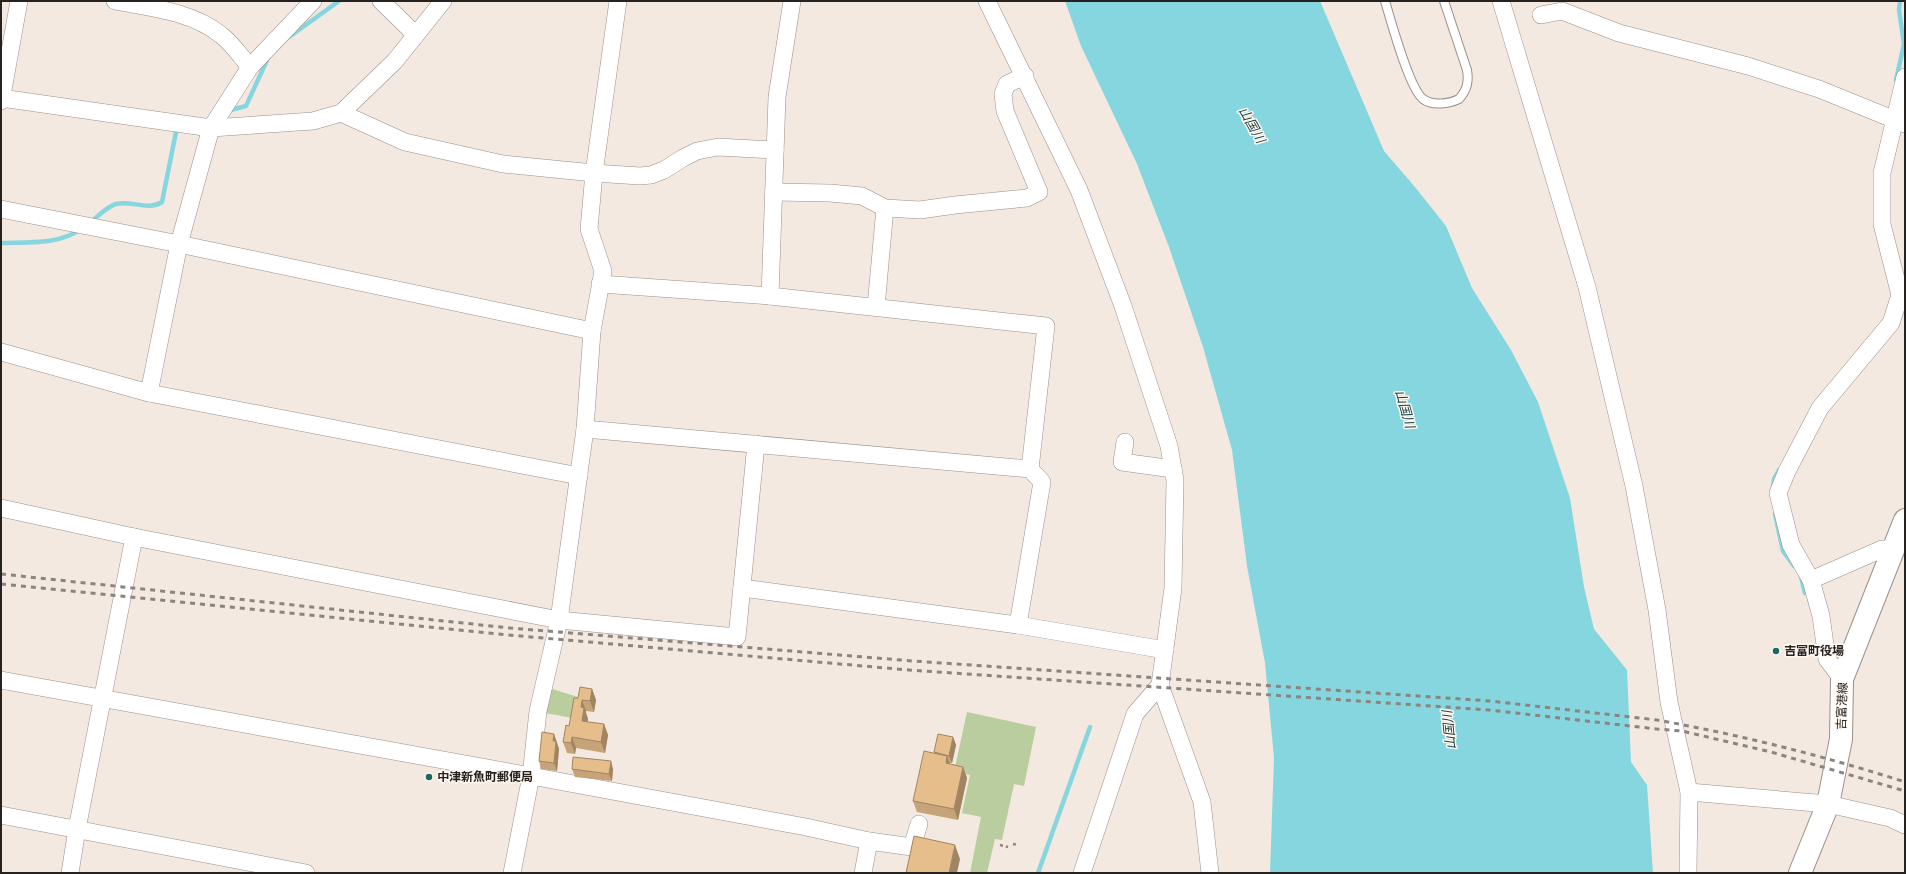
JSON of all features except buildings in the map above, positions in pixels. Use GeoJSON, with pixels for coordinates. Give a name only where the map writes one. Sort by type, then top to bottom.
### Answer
{"type":"FeatureCollection","features":[{"type":"Feature","properties":{"kind":"main road","name":"吉富港線"},"geometry":{"type":"LineString","coordinates":[[1800,873],[1828,804],[1841,739],[1842,678],[1904,524]]}},
{"type":"Feature","properties":{"kind":"street"},"geometry":{"type":"LineString","coordinates":[[1,101],[19,1]]}},
{"type":"Feature","properties":{"kind":"street"},"geometry":{"type":"LineString","coordinates":[[115,1],[193,18],[222,35],[250,67]]}},
{"type":"Feature","properties":{"kind":"street"},"geometry":{"type":"LineString","coordinates":[[149,393],[179,244],[211,128],[250,67],[313,1]]}},
{"type":"Feature","properties":{"kind":"street"},"geometry":{"type":"LineString","coordinates":[[381,1],[416,34]]}},
{"type":"Feature","properties":{"kind":"street"},"geometry":{"type":"LineString","coordinates":[[1,98],[211,128],[313,121],[342,113],[396,61],[443,1]]}},
{"type":"Feature","properties":{"kind":"street"},"geometry":{"type":"LineString","coordinates":[[512,873],[531,776],[538,711],[559,620],[586,429],[592,331],[603,271],[590,229],[594,173],[618,1]]}},
{"type":"Feature","properties":{"kind":"street"},"geometry":{"type":"LineString","coordinates":[[770,296],[777,97],[792,1]]}},
{"type":"Feature","properties":{"kind":"street"},"geometry":{"type":"LineString","coordinates":[[987,1],[1079,190],[1123,306],[1169,446],[1175,480],[1173,588],[1160,686],[1202,802],[1210,873]]}},
{"type":"Feature","properties":{"kind":"street"},"geometry":{"type":"LineString","coordinates":[[1501,1],[1587,287],[1634,486],[1656,610],[1669,702],[1689,792],[1688,873]]}},
{"type":"Feature","properties":{"kind":"street"},"geometry":{"type":"LineString","coordinates":[[1541,15],[1562,11],[1619,33],[1748,66],[1819,89],[1900,122]]}},
{"type":"Feature","properties":{"kind":"street"},"geometry":{"type":"LineString","coordinates":[[774,192],[862,196],[885,208],[920,210],[1027,198],[1039,192],[1005,111],[1003,94],[1007,84],[1024,76]]}},
{"type":"Feature","properties":{"kind":"street"},"geometry":{"type":"LineString","coordinates":[[1842,678],[1827,659],[1821,616],[1811,580],[1791,545],[1778,493],[1786,471],[1820,408],[1891,323],[1900,294],[1882,224],[1882,173],[1900,122],[1905,76]]}},
{"type":"Feature","properties":{"kind":"street"},"geometry":{"type":"LineString","coordinates":[[342,113],[405,142],[503,164],[594,173],[640,176],[650,175],[664,170],[683,158],[697,152],[718,147],[775,150]]}},
{"type":"Feature","properties":{"kind":"street"},"geometry":{"type":"LineString","coordinates":[[876,307],[885,208]]}},
{"type":"Feature","properties":{"kind":"street"},"geometry":{"type":"LineString","coordinates":[[1,209],[179,244],[592,331]]}},
{"type":"Feature","properties":{"kind":"street"},"geometry":{"type":"LineString","coordinates":[[600,284],[770,296],[1046,326],[1030,469]]}},
{"type":"Feature","properties":{"kind":"street"},"geometry":{"type":"LineString","coordinates":[[1,352],[149,393],[579,476]]}},
{"type":"Feature","properties":{"kind":"street"},"geometry":{"type":"LineString","coordinates":[[586,429],[1030,469],[1042,482],[1018,625]]}},
{"type":"Feature","properties":{"kind":"street"},"geometry":{"type":"LineString","coordinates":[[1125,442],[1122,462],[1173,469]]}},
{"type":"Feature","properties":{"kind":"street"},"geometry":{"type":"LineString","coordinates":[[1,508],[134,537],[559,620],[737,637],[756,444]]}},
{"type":"Feature","properties":{"kind":"street"},"geometry":{"type":"LineString","coordinates":[[70,873],[77,829],[104,699],[134,537]]}},
{"type":"Feature","properties":{"kind":"street"},"geometry":{"type":"LineString","coordinates":[[1811,580],[1882,549],[1895,549]]}},
{"type":"Feature","properties":{"kind":"street"},"geometry":{"type":"LineString","coordinates":[[742,588],[1018,625],[1165,650]]}},
{"type":"Feature","properties":{"kind":"street"},"geometry":{"type":"LineString","coordinates":[[1,680],[806,827],[869,841],[912,847],[919,824]]}},
{"type":"Feature","properties":{"kind":"street"},"geometry":{"type":"LineString","coordinates":[[1082,873],[1135,714],[1160,686]]}},
{"type":"Feature","properties":{"kind":"street"},"geometry":{"type":"LineString","coordinates":[[1689,792],[1828,804],[1890,818],[1905,825]]}},
{"type":"Feature","properties":{"kind":"street"},"geometry":{"type":"LineString","coordinates":[[1,815],[306,873]]}},
{"type":"Feature","properties":{"kind":"street"},"geometry":{"type":"LineString","coordinates":[[863,873],[869,841]]}},
{"type":"Feature","properties":{"kind":"lane"},"geometry":{"type":"LineString","coordinates":[[1385,1],[1404,63],[1418,94],[1424,100],[1436,104],[1459,99],[1468,87],[1469,79],[1444,1]]}},
{"type":"Feature","properties":{"kind":"path"},"geometry":{"type":"LineString","coordinates":[[1013,844],[1018,845]]}},
{"type":"Feature","properties":{"kind":"path"},"geometry":{"type":"LineString","coordinates":[[1000,845],[1008,847]]}},
{"type":"Feature","properties":{"kind":"green space"},"geometry":{"type":"Polygon","coordinates":[[[549,688],[578,697],[573,718],[545,713],[549,688]]]}},
{"type":"Feature","properties":{"kind":"green space"},"geometry":{"type":"Polygon","coordinates":[[[967,712],[1036,727],[1024,786],[1014,784],[1002,840],[995,839],[987,873],[970,873],[981,817],[962,813],[970,775],[954,772],[967,712]]]}},
{"type":"Feature","properties":{"kind":"water","name":"山国川"},"geometry":{"type":"Polygon","coordinates":[[[1065,1],[1320,1],[1384,151],[1446,226],[1472,288],[1511,350],[1538,402],[1570,498],[1584,587],[1594,629],[1627,670],[1631,762],[1647,785],[1653,873],[1270,873],[1274,758],[1265,663],[1247,566],[1232,450],[1203,347],[1169,247],[1137,164],[1081,46],[1065,1]]]}},
{"type":"Feature","properties":{"kind":"waterway"},"geometry":{"type":"LineString","coordinates":[[289,37],[339,1]]}},
{"type":"Feature","properties":{"kind":"waterway"},"geometry":{"type":"LineString","coordinates":[[1896,80],[1904,44],[1899,10],[1900,1]]}},
{"type":"Feature","properties":{"kind":"waterway"},"geometry":{"type":"LineString","coordinates":[[227,111],[246,106],[268,58]]}},
{"type":"Feature","properties":{"kind":"waterway"},"geometry":{"type":"LineString","coordinates":[[90,222],[112,205],[128,203],[151,206],[162,202],[177,127]]}},
{"type":"Feature","properties":{"kind":"waterway"},"geometry":{"type":"LineString","coordinates":[[1,243],[42,242],[63,238],[81,229]]}},
{"type":"Feature","properties":{"kind":"waterway"},"geometry":{"type":"LineString","coordinates":[[1773,487],[1774,479],[1779,470]]}},
{"type":"Feature","properties":{"kind":"waterway"},"geometry":{"type":"LineString","coordinates":[[1775,514],[1783,551],[1794,566]]}},
{"type":"Feature","properties":{"kind":"waterway"},"geometry":{"type":"LineString","coordinates":[[1801,577],[1805,593]]}},
{"type":"Feature","properties":{"kind":"waterway"},"geometry":{"type":"LineString","coordinates":[[1038,873],[1090,727]]}},
{"type":"Feature","properties":{"kind":"railway"},"geometry":{"type":"LineString","coordinates":[[1,574],[510,628],[913,661],[1490,701],[1657,720],[1720,732],[1844,763],[1905,782]]}},
{"type":"Feature","properties":{"kind":"railway"},"geometry":{"type":"LineString","coordinates":[[1,584],[509,635],[909,670],[1489,710],[1682,731],[1771,752],[1905,791]]}},
{"type":"Feature","properties":{"kind":"place","name":"吉富町役場"},"geometry":{"type":"Point","coordinates":[1776,651]}},
{"type":"Feature","properties":{"kind":"place","name":"中津新魚町郵便局"},"geometry":{"type":"Point","coordinates":[429,777]}}]}
